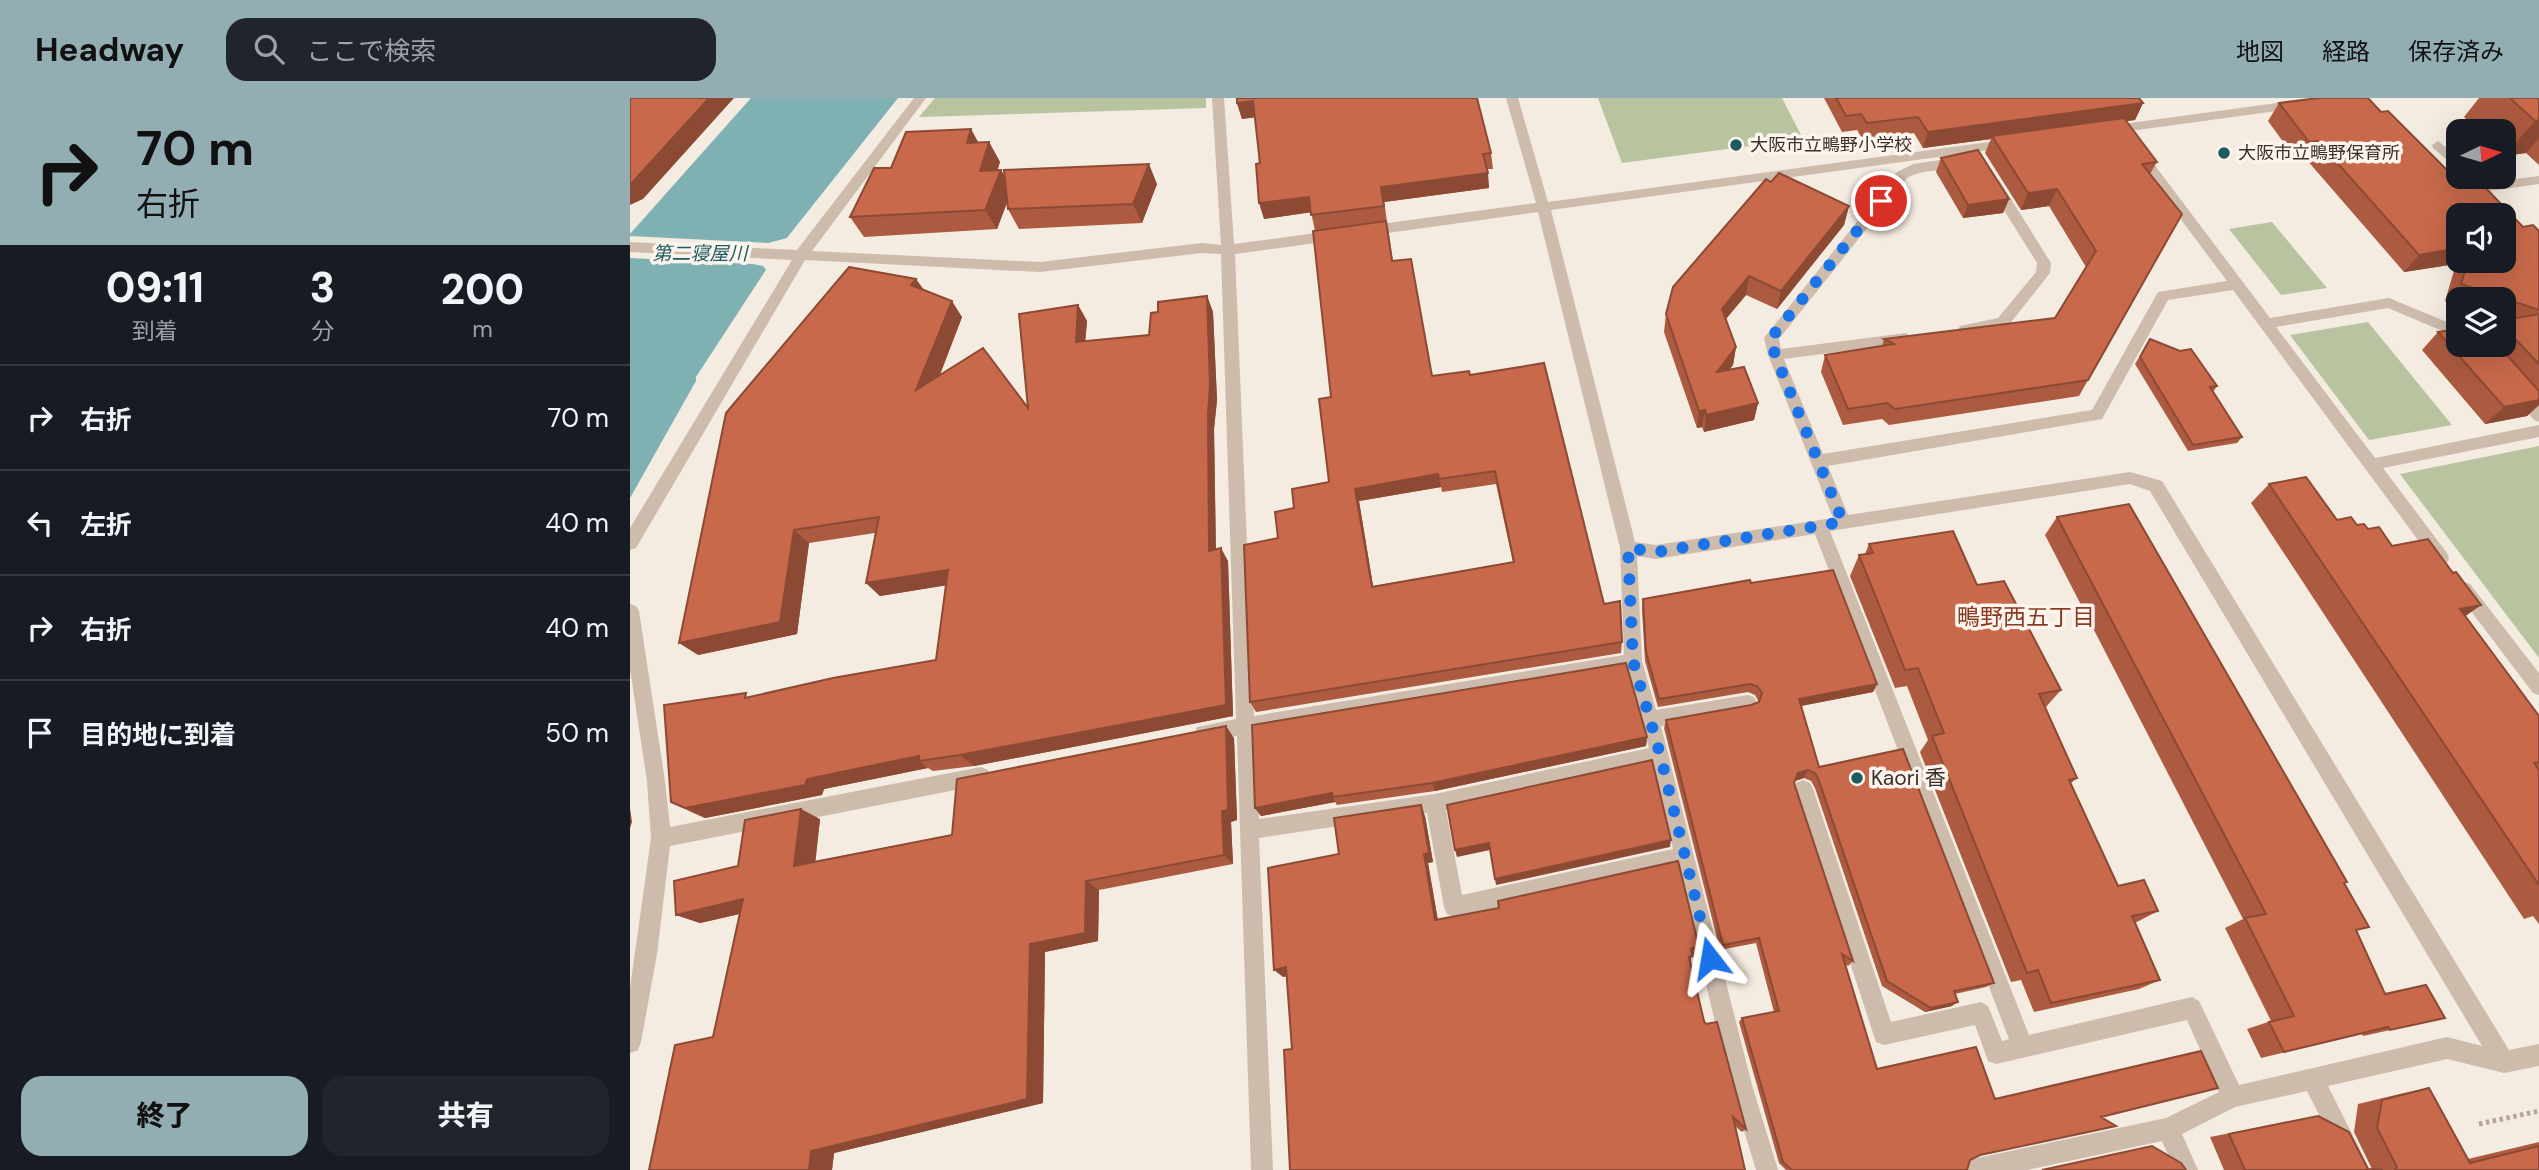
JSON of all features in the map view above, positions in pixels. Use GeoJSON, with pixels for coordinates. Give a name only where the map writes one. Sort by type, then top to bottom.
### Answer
{"type":"FeatureCollection","features":[{"type":"Feature","properties":{"kind":"street"},"geometry":{"type":"LineString","coordinates":[[630,543],[802,254],[920,98]]}},
{"type":"Feature","properties":{"kind":"street"},"geometry":{"type":"LineString","coordinates":[[1218,98],[1228,250],[1262,1170]]}},
{"type":"Feature","properties":{"kind":"street"},"geometry":{"type":"LineString","coordinates":[[1512,98],[1543,206],[1628,548],[1633,661],[1660,754],[1741,1085],[1767,1170]]}},
{"type":"Feature","properties":{"kind":"street"},"geometry":{"type":"LineString","coordinates":[[2094,132],[2268,103],[2342,98]]}},
{"type":"Feature","properties":{"kind":"street"},"geometry":{"type":"LineString","coordinates":[[2120,129],[2369,465],[2539,687]]}},
{"type":"Feature","properties":{"kind":"street"},"geometry":{"type":"LineString","coordinates":[[630,247],[1040,267],[1202,248],[1228,250],[2026,141]]}},
{"type":"Feature","properties":{"kind":"street"},"geometry":{"type":"LineString","coordinates":[[2438,145],[2446,153]]}},
{"type":"Feature","properties":{"kind":"street"},"geometry":{"type":"LineString","coordinates":[[1843,522],[1775,355],[1771,338],[1902,175],[1913,169],[1979,158],[1972,148]]}},
{"type":"Feature","properties":{"kind":"street"},"geometry":{"type":"LineString","coordinates":[[1952,332],[2003,322],[2043,274],[2043,263],[1986,170]]}},
{"type":"Feature","properties":{"kind":"street"},"geometry":{"type":"LineString","coordinates":[[2516,183],[2539,180]]}},
{"type":"Feature","properties":{"kind":"street"},"geometry":{"type":"LineString","coordinates":[[2481,189],[2494,203]]}},
{"type":"Feature","properties":{"kind":"street"},"geometry":{"type":"LineString","coordinates":[[1819,461],[2098,415],[2163,296],[2236,285]]}},
{"type":"Feature","properties":{"kind":"street"},"geometry":{"type":"LineString","coordinates":[[2265,324],[2389,303],[2446,327]]}},
{"type":"Feature","properties":{"kind":"street"},"geometry":{"type":"LineString","coordinates":[[1775,355],[1925,335]]}},
{"type":"Feature","properties":{"kind":"street"},"geometry":{"type":"LineString","coordinates":[[2503,375],[2539,416]]}},
{"type":"Feature","properties":{"kind":"street"},"geometry":{"type":"LineString","coordinates":[[2369,465],[2539,431]]}},
{"type":"Feature","properties":{"kind":"street"},"geometry":{"type":"LineString","coordinates":[[1628,548],[1656,552],[2130,478],[2156,486],[2504,1062]]}},
{"type":"Feature","properties":{"kind":"street"},"geometry":{"type":"LineString","coordinates":[[1820,526],[2024,1047]]}},
{"type":"Feature","properties":{"kind":"street"},"geometry":{"type":"LineString","coordinates":[[630,611],[656,782],[661,838],[647,954],[630,1042]]}},
{"type":"Feature","properties":{"kind":"street"},"geometry":{"type":"LineString","coordinates":[[1191,735],[1633,661]]}},
{"type":"Feature","properties":{"kind":"street"},"geometry":{"type":"LineString","coordinates":[[1650,719],[1748,703]]}},
{"type":"Feature","properties":{"kind":"street"},"geometry":{"type":"LineString","coordinates":[[1249,830],[1435,803],[1660,754]]}},
{"type":"Feature","properties":{"kind":"street"},"geometry":{"type":"LineString","coordinates":[[661,838],[1001,772]]}},
{"type":"Feature","properties":{"kind":"street"},"geometry":{"type":"LineString","coordinates":[[1803,789],[1884,1034],[1981,1013],[1996,1053],[2192,1009],[2233,1097]]}},
{"type":"Feature","properties":{"kind":"street"},"geometry":{"type":"LineString","coordinates":[[1435,803],[1454,907],[1685,856]]}},
{"type":"Feature","properties":{"kind":"street"},"geometry":{"type":"LineString","coordinates":[[1973,1170],[2168,1129],[2233,1097],[2447,1048],[2504,1062],[2539,1055]]}},
{"type":"Feature","properties":{"kind":"street"},"geometry":{"type":"LineString","coordinates":[[2312,1079],[2359,1170]]}},
{"type":"Feature","properties":{"kind":"street"},"geometry":{"type":"LineString","coordinates":[[2168,1129],[2187,1170]]}},
{"type":"Feature","properties":{"kind":"path"},"geometry":{"type":"LineString","coordinates":[[2479,1124],[2539,1111]]}},
{"type":"Feature","properties":{"kind":"green space"},"geometry":{"type":"Polygon","coordinates":[[[935,98],[1206,98],[1206,108],[919,117],[935,98]]]}},
{"type":"Feature","properties":{"kind":"green space"},"geometry":{"type":"Polygon","coordinates":[[[1598,98],[1782,98],[1803,139],[1622,163],[1598,98]]]}},
{"type":"Feature","properties":{"kind":"green space"},"geometry":{"type":"Polygon","coordinates":[[[2272,222],[2327,288],[2281,295],[2229,229],[2272,222]]]}},
{"type":"Feature","properties":{"kind":"green space"},"geometry":{"type":"Polygon","coordinates":[[[2368,322],[2452,425],[2369,440],[2290,335],[2368,322]]]}},
{"type":"Feature","properties":{"kind":"green space"},"geometry":{"type":"Polygon","coordinates":[[[2539,446],[2539,658],[2400,474],[2539,446]]]}},
{"type":"Feature","properties":{"kind":"water","name":"第二寝屋川"},"geometry":{"type":"Polygon","coordinates":[[[751,98],[898,98],[786,239],[696,377],[630,498],[630,234],[751,98]]]}},
{"type":"Feature","properties":{"kind":"pier"},"geometry":{"type":"Polygon","coordinates":[[[630,236],[768,243],[791,237],[768,272],[763,266],[753,264],[630,258],[630,236]]]}},
{"type":"Feature","properties":{"kind":"building"},"geometry":{"type":"Polygon","coordinates":[[[630,98],[709,98],[630,185],[630,98]]]}},
{"type":"Feature","properties":{"kind":"building"},"geometry":{"type":"Polygon","coordinates":[[[1237,98],[1477,98],[1491,153],[1483,154],[1488,173],[1381,187],[1384,206],[1311,215],[1309,197],[1259,203],[1256,164],[1260,163],[1253,101],[1237,103],[1237,98]]]}},
{"type":"Feature","properties":{"kind":"building"},"geometry":{"type":"Polygon","coordinates":[[[1836,98],[2139,98],[2143,103],[1928,132],[1918,117],[1867,123],[1861,114],[1846,116],[1836,98]]]}},
{"type":"Feature","properties":{"kind":"building"},"geometry":{"type":"Polygon","coordinates":[[[2319,98],[2368,98],[2381,112],[2388,111],[2446,169],[2446,189],[2487,189],[2500,203],[2446,203],[2446,250],[2419,255],[2318,141],[2309,142],[2279,103],[2319,98]]]}},
{"type":"Feature","properties":{"kind":"building"},"geometry":{"type":"Polygon","coordinates":[[[2510,98],[2539,98],[2539,120],[2535,121],[2510,98]]]}},
{"type":"Feature","properties":{"kind":"building"},"geometry":{"type":"Polygon","coordinates":[[[2124,118],[2157,162],[2142,164],[2182,214],[2088,380],[1895,409],[1887,403],[1848,409],[1825,355],[1894,344],[1884,339],[2055,318],[2096,251],[2057,189],[2028,193],[1992,136],[2124,118]]]}},
{"type":"Feature","properties":{"kind":"building"},"geometry":{"type":"Polygon","coordinates":[[[971,129],[967,143],[989,142],[980,171],[1001,170],[985,210],[850,217],[874,168],[891,168],[906,132],[971,129]]]}},
{"type":"Feature","properties":{"kind":"building"},"geometry":{"type":"Polygon","coordinates":[[[1978,150],[2009,199],[1968,205],[1941,158],[1978,150]]]}},
{"type":"Feature","properties":{"kind":"building"},"geometry":{"type":"Polygon","coordinates":[[[1149,164],[1133,204],[1008,209],[1004,170],[1149,164]]]}},
{"type":"Feature","properties":{"kind":"building"},"geometry":{"type":"Polygon","coordinates":[[[1779,173],[1849,206],[1781,291],[1749,276],[1722,309],[1736,347],[1717,372],[1744,367],[1758,403],[1706,415],[1705,410],[1699,411],[1666,314],[1673,287],[1766,179],[1771,182],[1779,173]]]}},
{"type":"Feature","properties":{"kind":"building"},"geometry":{"type":"Polygon","coordinates":[[[2516,220],[2523,227],[2533,225],[2539,231],[2539,310],[2516,302],[2516,287],[2470,287],[2461,284],[2464,273],[2516,273],[2516,220]]]}},
{"type":"Feature","properties":{"kind":"building"},"geometry":{"type":"Polygon","coordinates":[[[1386,221],[1392,261],[1411,259],[1432,376],[1469,371],[1470,375],[1544,363],[1604,604],[1620,601],[1622,642],[1250,702],[1244,545],[1278,538],[1275,512],[1294,508],[1292,489],[1329,482],[1319,399],[1331,397],[1313,231],[1386,221]],[[1495,471],[1439,479],[1438,474],[1355,489],[1372,587],[1514,562],[1495,471]]]}},
{"type":"Feature","properties":{"kind":"building"},"geometry":{"type":"Polygon","coordinates":[[[849,267],[916,279],[911,285],[952,301],[916,390],[983,348],[1028,408],[1019,314],[1078,305],[1076,342],[1149,335],[1151,313],[1158,312],[1158,302],[1207,296],[1210,385],[1209,551],[1221,548],[1226,705],[960,755],[919,761],[919,756],[807,779],[805,785],[685,808],[671,802],[664,705],[746,693],[745,698],[833,678],[936,660],[948,570],[866,583],[879,517],[794,530],[780,622],[679,643],[726,413],[849,267]]]}},
{"type":"Feature","properties":{"kind":"building"},"geometry":{"type":"Polygon","coordinates":[[[2539,314],[2539,364],[2516,340],[2516,318],[2539,314]]]}},
{"type":"Feature","properties":{"kind":"building"},"geometry":{"type":"Polygon","coordinates":[[[2446,331],[2446,341],[2438,332],[2446,331]]]}},
{"type":"Feature","properties":{"kind":"building"},"geometry":{"type":"Polygon","coordinates":[[[2150,339],[2180,351],[2191,349],[2217,386],[2210,387],[2242,437],[2193,445],[2140,357],[2150,339]]]}},
{"type":"Feature","properties":{"kind":"building"},"geometry":{"type":"Polygon","coordinates":[[[2460,357],[2509,357],[2539,391],[2539,400],[2504,407],[2460,357]]]}},
{"type":"Feature","properties":{"kind":"building"},"geometry":{"type":"Polygon","coordinates":[[[2306,477],[2337,520],[2351,517],[2357,525],[2364,524],[2368,529],[2379,527],[2392,546],[2428,539],[2481,605],[2460,609],[2539,716],[2539,762],[2534,763],[2539,770],[2539,885],[2269,484],[2306,477]]]}},
{"type":"Feature","properties":{"kind":"building"},"geometry":{"type":"Polygon","coordinates":[[[2129,504],[2347,882],[2344,883],[2369,927],[2356,930],[2385,994],[2426,985],[2445,1018],[2390,1030],[2388,1027],[2284,1052],[2269,1022],[2294,1016],[2245,918],[2266,914],[2057,517],[2129,504]]]}},
{"type":"Feature","properties":{"kind":"building"},"geometry":{"type":"Polygon","coordinates":[[[1953,531],[1977,585],[2004,581],[2061,690],[2039,694],[2077,778],[2069,780],[2118,886],[2144,880],[2158,911],[2132,916],[2160,980],[2051,1003],[2038,970],[2027,973],[1932,736],[1944,733],[1918,668],[1905,670],[1859,555],[1873,553],[1869,544],[1953,531]]]}},
{"type":"Feature","properties":{"kind":"building"},"geometry":{"type":"Polygon","coordinates":[[[1833,570],[1877,684],[1799,699],[1819,767],[1903,749],[1994,983],[1954,991],[1958,1002],[1931,1008],[1887,981],[1819,781],[1815,773],[1808,770],[1798,773],[1794,783],[1853,961],[1842,954],[1877,1069],[1976,1047],[1995,1099],[2201,1051],[2218,1088],[2101,1117],[2116,1126],[1980,1155],[1970,1160],[1967,1170],[1792,1170],[1783,1162],[1742,1018],[1779,1011],[1759,938],[1723,945],[1666,720],[1751,705],[1759,702],[1762,693],[1757,686],[1750,684],[1659,699],[1646,652],[1643,599],[1750,580],[1751,583],[1833,570]]]}},
{"type":"Feature","properties":{"kind":"building"},"geometry":{"type":"Polygon","coordinates":[[[1626,663],[1647,737],[1432,783],[1333,797],[1332,793],[1255,808],[1252,725],[1626,663]]]}},
{"type":"Feature","properties":{"kind":"building"},"geometry":{"type":"Polygon","coordinates":[[[1226,726],[1228,810],[1222,811],[1224,855],[1086,881],[1085,933],[1030,944],[1027,1099],[811,1151],[809,1170],[649,1170],[675,1045],[713,1037],[743,899],[676,915],[674,881],[738,866],[745,820],[801,809],[794,866],[952,835],[957,779],[1226,726]]]}},
{"type":"Feature","properties":{"kind":"building"},"geometry":{"type":"Polygon","coordinates":[[[1652,760],[1671,840],[1495,879],[1489,843],[1455,850],[1447,805],[1652,760]]]}},
{"type":"Feature","properties":{"kind":"building"},"geometry":{"type":"Polygon","coordinates":[[[1421,805],[1429,853],[1424,854],[1435,920],[1499,908],[1498,901],[1678,861],[1699,947],[1691,949],[1693,956],[1689,957],[1704,1021],[1706,1024],[1717,1022],[1746,1129],[1733,1117],[1745,1170],[1290,1170],[1284,1050],[1292,1049],[1286,967],[1274,970],[1268,868],[1339,854],[1334,818],[1421,805]]]}},
{"type":"Feature","properties":{"kind":"building"},"geometry":{"type":"Polygon","coordinates":[[[2429,1088],[2470,1163],[2539,1146],[2539,1170],[2395,1170],[2397,1167],[2377,1128],[2382,1100],[2429,1088]]]}},
{"type":"Feature","properties":{"kind":"building"},"geometry":{"type":"Polygon","coordinates":[[[2318,1116],[2349,1132],[2368,1169],[2383,1170],[2245,1170],[2229,1134],[2318,1116]]]}},
{"type":"Feature","properties":{"kind":"building"},"geometry":{"type":"Polygon","coordinates":[[[2152,1146],[2181,1163],[2186,1170],[2042,1170],[2152,1146]]]}},
{"type":"Feature","properties":{"kind":"place","name":"大阪市立鴫野小学校"},"geometry":{"type":"Point","coordinates":[1736,145]}},
{"type":"Feature","properties":{"kind":"place","name":"大阪市立鴫野保育所"},"geometry":{"type":"Point","coordinates":[2224,153]}},
{"type":"Feature","properties":{"kind":"place","name":"Kaori 香"},"geometry":{"type":"Point","coordinates":[1857,778]}},
{"type":"Feature","properties":{"kind":"district","name":"鴫野西五丁目"},"geometry":{"type":"Point","coordinates":[2026,617]}},
{"type":"Feature","properties":{"kind":"route"},"geometry":{"type":"LineString","coordinates":[[1710,958],[1660,754],[1633,661],[1628,548],[1656,552],[1843,522],[1775,355],[1771,338],[1881,201]]}}]}
